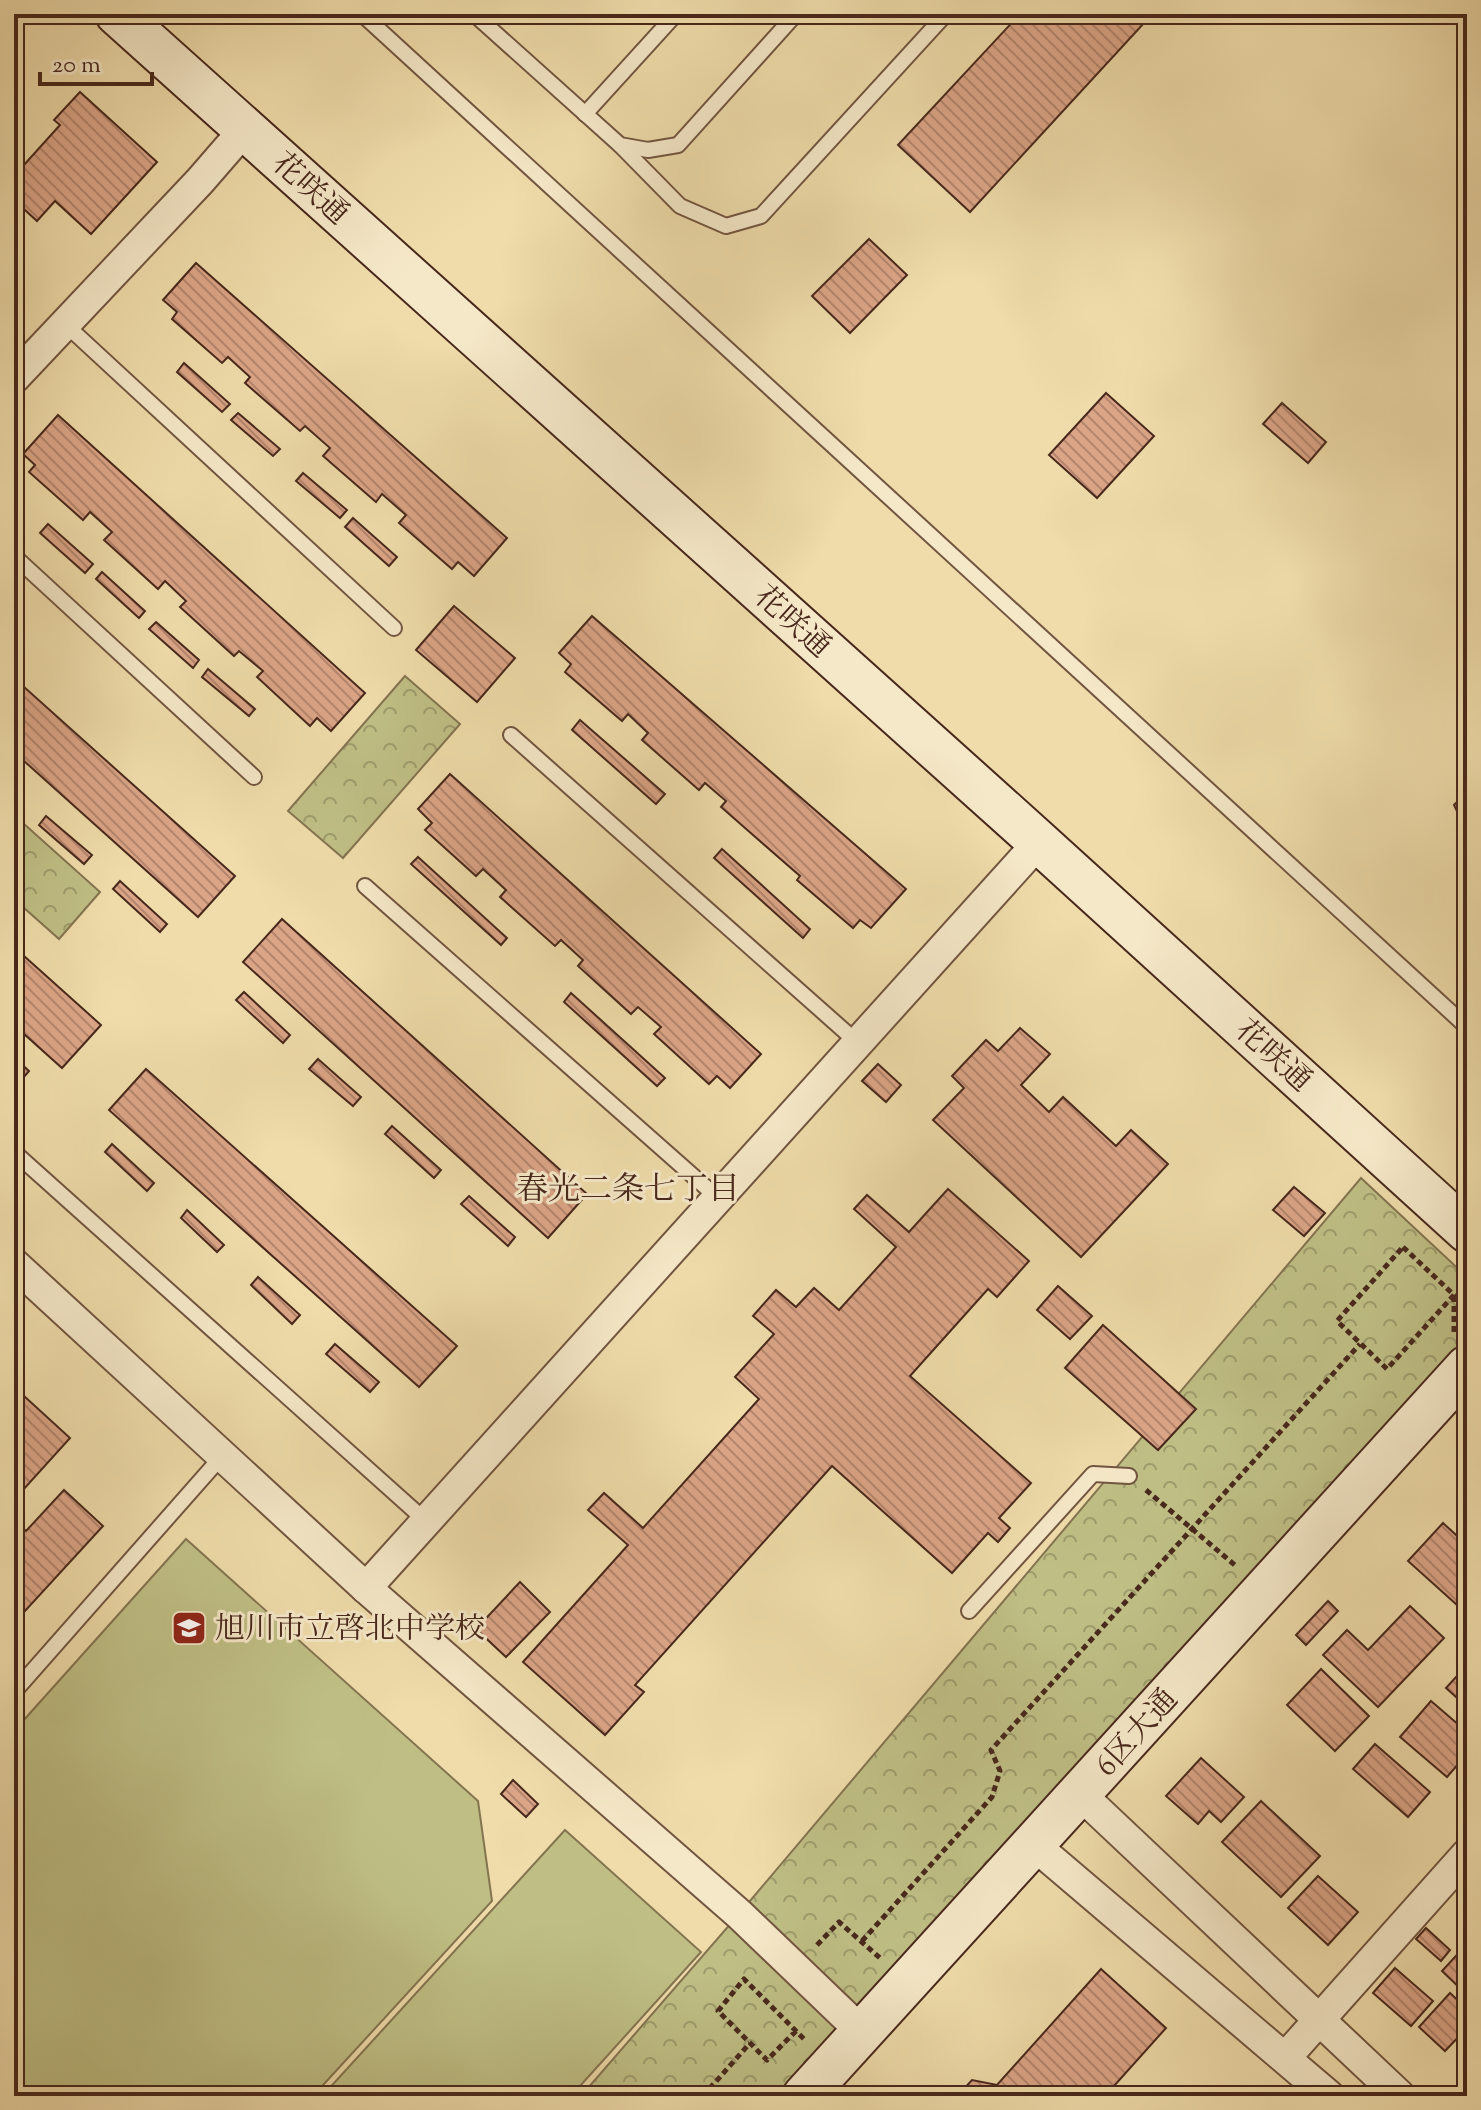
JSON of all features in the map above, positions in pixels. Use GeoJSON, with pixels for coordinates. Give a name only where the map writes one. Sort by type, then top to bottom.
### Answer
{"type":"FeatureCollection","features":[{"type":"Feature","properties":{"kind":"street","name":"花咲通"},"geometry":{"type":"LineString","coordinates":[[117,14],[1467,1231]]}},
{"type":"Feature","properties":{"kind":"street"},"geometry":{"type":"LineString","coordinates":[[14,378],[246,128]]}},
{"type":"Feature","properties":{"kind":"street"},"geometry":{"type":"LineString","coordinates":[[366,1588],[1039,842]]}},
{"type":"Feature","properties":{"kind":"street"},"geometry":{"type":"LineString","coordinates":[[14,1264],[366,1588],[739,1914],[862,2032]]}},
{"type":"Feature","properties":{"kind":"street","name":"6区大通"},"geometry":{"type":"LineString","coordinates":[[818,2081],[1265,1589],[1463,1352]]}},
{"type":"Feature","properties":{"kind":"street"},"geometry":{"type":"LineString","coordinates":[[1079,1793],[1400,2096]]}},
{"type":"Feature","properties":{"kind":"street"},"geometry":{"type":"LineString","coordinates":[[1033,1844],[1329,2096]]}},
{"type":"Feature","properties":{"kind":"street"},"geometry":{"type":"LineString","coordinates":[[1286,2057],[1467,1854]]}},
{"type":"Feature","properties":{"kind":"lane"},"geometry":{"type":"LineString","coordinates":[[362,14],[1467,1027]]}},
{"type":"Feature","properties":{"kind":"lane"},"geometry":{"type":"LineString","coordinates":[[474,14],[620,145],[680,206],[726,226],[761,216],[946,14]]}},
{"type":"Feature","properties":{"kind":"lane"},"geometry":{"type":"LineString","coordinates":[[585,114],[676,14]]}},
{"type":"Feature","properties":{"kind":"lane"},"geometry":{"type":"LineString","coordinates":[[620,145],[648,150],[678,145],[796,14]]}},
{"type":"Feature","properties":{"kind":"lane"},"geometry":{"type":"LineString","coordinates":[[65,324],[394,628]]}},
{"type":"Feature","properties":{"kind":"lane"},"geometry":{"type":"LineString","coordinates":[[14,556],[254,777]]}},
{"type":"Feature","properties":{"kind":"lane"},"geometry":{"type":"LineString","coordinates":[[511,735],[858,1043]]}},
{"type":"Feature","properties":{"kind":"lane"},"geometry":{"type":"LineString","coordinates":[[365,886],[719,1199]]}},
{"type":"Feature","properties":{"kind":"lane"},"geometry":{"type":"LineString","coordinates":[[14,1152],[428,1522]]}},
{"type":"Feature","properties":{"kind":"lane"},"geometry":{"type":"LineString","coordinates":[[14,1692],[223,1455]]}},
{"type":"Feature","properties":{"kind":"lane"},"geometry":{"type":"LineString","coordinates":[[969,1611],[1093,1474],[1129,1476]]}},
{"type":"Feature","properties":{"kind":"path"},"geometry":{"type":"LineString","coordinates":[[1454,1295],[1387,1369],[1337,1321],[1403,1247],[1454,1295],[1452,1331],[1463,1352]]}},
{"type":"Feature","properties":{"kind":"path"},"geometry":{"type":"LineString","coordinates":[[862,1941],[992,1797],[1000,1771],[991,1750],[1360,1344]]}},
{"type":"Feature","properties":{"kind":"path"},"geometry":{"type":"LineString","coordinates":[[1129,1476],[1265,1589]]}},
{"type":"Feature","properties":{"kind":"path"},"geometry":{"type":"LineString","coordinates":[[808,1955],[839,1922],[905,1985]]}},
{"type":"Feature","properties":{"kind":"path"},"geometry":{"type":"LineString","coordinates":[[796,2031],[767,2060],[718,2011],[744,1979],[796,2031],[818,2081]]}},
{"type":"Feature","properties":{"kind":"path"},"geometry":{"type":"LineString","coordinates":[[703,2096],[750,2043]]}},
{"type":"Feature","properties":{"kind":"green space"},"geometry":{"type":"Polygon","coordinates":[[[405,676],[460,724],[343,858],[288,811],[405,676]]]}},
{"type":"Feature","properties":{"kind":"green space"},"geometry":{"type":"Polygon","coordinates":[[[14,815],[100,892],[59,939],[14,899],[14,815]]]}},
{"type":"Feature","properties":{"kind":"green space"},"geometry":{"type":"Polygon","coordinates":[[[1361,1178],[1467,1277],[1467,1367],[804,2096],[581,2096],[739,1914],[1361,1178]]]}},
{"type":"Feature","properties":{"kind":"green space"},"geometry":{"type":"Polygon","coordinates":[[[186,1539],[478,1801],[492,1901],[313,2096],[14,2096],[14,1731],[186,1539]]]}},
{"type":"Feature","properties":{"kind":"green space"},"geometry":{"type":"Polygon","coordinates":[[[565,1830],[701,1952],[571,2096],[324,2094],[565,1830]]]}},
{"type":"Feature","properties":{"kind":"building"},"geometry":{"type":"Polygon","coordinates":[[[1020,14],[1137,14],[1145,22],[970,212],[898,145],[1020,14]]]}},
{"type":"Feature","properties":{"kind":"building"},"geometry":{"type":"Polygon","coordinates":[[[80,92],[157,162],[91,234],[55,201],[37,221],[14,200],[14,176],[60,125],[54,120],[80,92]]]}},
{"type":"Feature","properties":{"kind":"building"},"geometry":{"type":"Polygon","coordinates":[[[869,239],[907,275],[850,333],[812,296],[869,239]]]}},
{"type":"Feature","properties":{"kind":"building"},"geometry":{"type":"Polygon","coordinates":[[[196,263],[507,538],[474,576],[458,562],[452,569],[399,523],[406,515],[382,494],[376,502],[323,456],[330,448],[305,426],[300,431],[245,383],[250,377],[228,357],[222,363],[172,319],[177,312],[163,300],[196,263]]]}},
{"type":"Feature","properties":{"kind":"building"},"geometry":{"type":"Polygon","coordinates":[[[184,363],[230,404],[222,412],[177,372],[184,363]]]}},
{"type":"Feature","properties":{"kind":"building"},"geometry":{"type":"Polygon","coordinates":[[[1106,393],[1154,436],[1097,498],[1049,455],[1106,393]]]}},
{"type":"Feature","properties":{"kind":"building"},"geometry":{"type":"Polygon","coordinates":[[[1282,403],[1326,442],[1308,463],[1263,424],[1282,403]]]}},
{"type":"Feature","properties":{"kind":"building"},"geometry":{"type":"Polygon","coordinates":[[[238,413],[280,449],[273,456],[231,420],[238,413]]]}},
{"type":"Feature","properties":{"kind":"building"},"geometry":{"type":"Polygon","coordinates":[[[58,415],[365,693],[331,731],[317,718],[310,726],[257,677],[263,671],[239,651],[234,656],[180,607],[186,601],[165,581],[158,589],[104,540],[112,532],[90,512],[83,520],[29,472],[35,465],[23,454],[58,415]]]}},
{"type":"Feature","properties":{"kind":"building"},"geometry":{"type":"Polygon","coordinates":[[[303,473],[347,510],[340,518],[296,481],[303,473]]]}},
{"type":"Feature","properties":{"kind":"building"},"geometry":{"type":"Polygon","coordinates":[[[353,518],[397,557],[389,566],[345,527],[353,518]]]}},
{"type":"Feature","properties":{"kind":"building"},"geometry":{"type":"Polygon","coordinates":[[[48,524],[93,564],[85,573],[40,533],[48,524]]]}},
{"type":"Feature","properties":{"kind":"building"},"geometry":{"type":"Polygon","coordinates":[[[102,572],[145,611],[139,618],[96,579],[102,572]]]}},
{"type":"Feature","properties":{"kind":"building"},"geometry":{"type":"Polygon","coordinates":[[[454,606],[515,658],[477,702],[416,650],[454,606]]]}},
{"type":"Feature","properties":{"kind":"building"},"geometry":{"type":"Polygon","coordinates":[[[592,616],[906,889],[871,928],[860,920],[853,928],[797,880],[800,876],[721,807],[726,801],[705,783],[699,790],[642,740],[648,733],[628,714],[622,721],[565,672],[571,664],[559,653],[592,616]]]}},
{"type":"Feature","properties":{"kind":"building"},"geometry":{"type":"Polygon","coordinates":[[[156,622],[199,660],[193,668],[149,629],[156,622]]]}},
{"type":"Feature","properties":{"kind":"building"},"geometry":{"type":"Polygon","coordinates":[[[208,669],[255,709],[249,716],[202,677],[208,669]]]}},
{"type":"Feature","properties":{"kind":"building"},"geometry":{"type":"Polygon","coordinates":[[[14,678],[235,876],[198,917],[14,752],[14,678]]]}},
{"type":"Feature","properties":{"kind":"building"},"geometry":{"type":"Polygon","coordinates":[[[580,720],[665,794],[656,804],[572,730],[580,720]]]}},
{"type":"Feature","properties":{"kind":"building"},"geometry":{"type":"Polygon","coordinates":[[[450,774],[761,1054],[730,1088],[717,1076],[709,1084],[654,1034],[661,1027],[638,1007],[631,1014],[578,966],[583,960],[561,940],[555,946],[500,897],[506,890],[483,869],[476,876],[425,830],[432,823],[418,809],[450,774]]]}},
{"type":"Feature","properties":{"kind":"building"},"geometry":{"type":"Polygon","coordinates":[[[1467,792],[1467,832],[1454,805],[1467,792]]]}},
{"type":"Feature","properties":{"kind":"building"},"geometry":{"type":"Polygon","coordinates":[[[46,816],[92,855],[84,864],[39,825],[46,816]]]}},
{"type":"Feature","properties":{"kind":"building"},"geometry":{"type":"Polygon","coordinates":[[[722,849],[810,929],[803,938],[714,858],[722,849]]]}},
{"type":"Feature","properties":{"kind":"building"},"geometry":{"type":"Polygon","coordinates":[[[418,857],[507,938],[501,945],[411,864],[418,857]]]}},
{"type":"Feature","properties":{"kind":"building"},"geometry":{"type":"Polygon","coordinates":[[[120,881],[167,924],[160,932],[113,889],[120,881]]]}},
{"type":"Feature","properties":{"kind":"building"},"geometry":{"type":"Polygon","coordinates":[[[282,919],[587,1194],[548,1238],[243,962],[282,919]]]}},
{"type":"Feature","properties":{"kind":"building"},"geometry":{"type":"Polygon","coordinates":[[[14,947],[101,1025],[62,1068],[14,1025],[14,947]]]}},
{"type":"Feature","properties":{"kind":"building"},"geometry":{"type":"Polygon","coordinates":[[[244,992],[290,1035],[283,1043],[236,1000],[244,992]]]}},
{"type":"Feature","properties":{"kind":"building"},"geometry":{"type":"Polygon","coordinates":[[[571,993],[665,1078],[657,1086],[564,1002],[571,993]]]}},
{"type":"Feature","properties":{"kind":"building"},"geometry":{"type":"Polygon","coordinates":[[[1020,1028],[1050,1054],[1021,1085],[1049,1112],[1063,1097],[1116,1146],[1131,1130],[1168,1164],[1081,1257],[933,1120],[964,1088],[952,1076],[986,1040],[998,1051],[1020,1028]]]}},
{"type":"Feature","properties":{"kind":"building"},"geometry":{"type":"Polygon","coordinates":[[[14,1057],[29,1071],[23,1078],[14,1070],[14,1057]]]}},
{"type":"Feature","properties":{"kind":"building"},"geometry":{"type":"Polygon","coordinates":[[[318,1059],[361,1097],[353,1106],[309,1069],[318,1059]]]}},
{"type":"Feature","properties":{"kind":"building"},"geometry":{"type":"Polygon","coordinates":[[[878,1064],[901,1085],[886,1102],[862,1081],[878,1064]]]}},
{"type":"Feature","properties":{"kind":"building"},"geometry":{"type":"Polygon","coordinates":[[[146,1069],[457,1346],[419,1387],[109,1110],[146,1069]]]}},
{"type":"Feature","properties":{"kind":"building"},"geometry":{"type":"Polygon","coordinates":[[[392,1126],[441,1170],[434,1178],[385,1134],[392,1126]]]}},
{"type":"Feature","properties":{"kind":"building"},"geometry":{"type":"Polygon","coordinates":[[[112,1144],[154,1183],[147,1191],[105,1152],[112,1144]]]}},
{"type":"Feature","properties":{"kind":"building"},"geometry":{"type":"Polygon","coordinates":[[[1294,1187],[1325,1213],[1304,1236],[1273,1210],[1294,1187]]]}},
{"type":"Feature","properties":{"kind":"building"},"geometry":{"type":"Polygon","coordinates":[[[948,1189],[1029,1261],[997,1297],[988,1289],[910,1376],[1031,1483],[999,1518],[1010,1528],[998,1542],[988,1533],[952,1573],[832,1466],[635,1685],[644,1692],[605,1735],[523,1662],[628,1545],[588,1510],[604,1493],[643,1528],[759,1399],[735,1377],[774,1334],[753,1316],[776,1290],[796,1307],[814,1288],[839,1310],[896,1247],[854,1209],[867,1195],[909,1232],[948,1189]]]}},
{"type":"Feature","properties":{"kind":"building"},"geometry":{"type":"Polygon","coordinates":[[[469,1196],[515,1237],[508,1246],[461,1204],[469,1196]]]}},
{"type":"Feature","properties":{"kind":"building"},"geometry":{"type":"Polygon","coordinates":[[[187,1210],[224,1245],[217,1252],[181,1218],[187,1210]]]}},
{"type":"Feature","properties":{"kind":"building"},"geometry":{"type":"Polygon","coordinates":[[[258,1277],[300,1315],[292,1324],[251,1285],[258,1277]]]}},
{"type":"Feature","properties":{"kind":"building"},"geometry":{"type":"Polygon","coordinates":[[[1058,1286],[1092,1316],[1070,1339],[1037,1310],[1058,1286]]]}},
{"type":"Feature","properties":{"kind":"building"},"geometry":{"type":"Polygon","coordinates":[[[1103,1325],[1196,1409],[1158,1450],[1065,1368],[1103,1325]]]}},
{"type":"Feature","properties":{"kind":"building"},"geometry":{"type":"Polygon","coordinates":[[[335,1344],[379,1382],[370,1392],[326,1354],[335,1344]]]}},
{"type":"Feature","properties":{"kind":"building"},"geometry":{"type":"Polygon","coordinates":[[[24,1396],[70,1438],[14,1500],[14,1407],[24,1396]]]}},
{"type":"Feature","properties":{"kind":"building"},"geometry":{"type":"Polygon","coordinates":[[[64,1490],[103,1526],[14,1623],[14,1520],[26,1531],[64,1490]]]}},
{"type":"Feature","properties":{"kind":"building"},"geometry":{"type":"Polygon","coordinates":[[[1443,1523],[1467,1545],[1467,1614],[1408,1561],[1443,1523]]]}},
{"type":"Feature","properties":{"kind":"building"},"geometry":{"type":"Polygon","coordinates":[[[520,1582],[550,1612],[506,1657],[476,1629],[520,1582]]]}},
{"type":"Feature","properties":{"kind":"building"},"geometry":{"type":"Polygon","coordinates":[[[1328,1601],[1338,1611],[1306,1645],[1296,1635],[1328,1601]]]}},
{"type":"Feature","properties":{"kind":"building"},"geometry":{"type":"Polygon","coordinates":[[[1410,1606],[1444,1638],[1378,1707],[1323,1655],[1347,1630],[1368,1650],[1410,1606]]]}},
{"type":"Feature","properties":{"kind":"building"},"geometry":{"type":"Polygon","coordinates":[[[1467,1665],[1467,1707],[1446,1688],[1467,1665]]]}},
{"type":"Feature","properties":{"kind":"building"},"geometry":{"type":"Polygon","coordinates":[[[1321,1669],[1369,1716],[1335,1751],[1287,1705],[1321,1669]]]}},
{"type":"Feature","properties":{"kind":"building"},"geometry":{"type":"Polygon","coordinates":[[[1431,1701],[1467,1732],[1467,1754],[1447,1777],[1400,1737],[1431,1701]]]}},
{"type":"Feature","properties":{"kind":"building"},"geometry":{"type":"Polygon","coordinates":[[[1375,1744],[1430,1792],[1408,1817],[1353,1769],[1375,1744]]]}},
{"type":"Feature","properties":{"kind":"building"},"geometry":{"type":"Polygon","coordinates":[[[1201,1758],[1244,1797],[1221,1822],[1209,1811],[1198,1824],[1166,1796],[1201,1758]]]}},
{"type":"Feature","properties":{"kind":"building"},"geometry":{"type":"Polygon","coordinates":[[[513,1780],[538,1804],[526,1817],[501,1794],[513,1780]]]}},
{"type":"Feature","properties":{"kind":"building"},"geometry":{"type":"Polygon","coordinates":[[[1261,1801],[1320,1856],[1281,1897],[1222,1842],[1261,1801]]]}},
{"type":"Feature","properties":{"kind":"building"},"geometry":{"type":"Polygon","coordinates":[[[1318,1876],[1358,1912],[1328,1945],[1288,1908],[1318,1876]]]}},
{"type":"Feature","properties":{"kind":"building"},"geometry":{"type":"Polygon","coordinates":[[[1426,1928],[1450,1950],[1441,1961],[1416,1939],[1426,1928]]]}},
{"type":"Feature","properties":{"kind":"building"},"geometry":{"type":"Polygon","coordinates":[[[1467,1944],[1467,1995],[1442,1971],[1467,1944]]]}},
{"type":"Feature","properties":{"kind":"building"},"geometry":{"type":"Polygon","coordinates":[[[1395,1968],[1433,2001],[1411,2026],[1373,1993],[1395,1968]]]}},
{"type":"Feature","properties":{"kind":"building"},"geometry":{"type":"Polygon","coordinates":[[[1101,1969],[1166,2028],[1105,2096],[957,2096],[972,2080],[997,2085],[1101,1969]]]}},
{"type":"Feature","properties":{"kind":"building"},"geometry":{"type":"Polygon","coordinates":[[[1450,1993],[1467,2009],[1467,2028],[1445,2051],[1419,2027],[1450,1993]]]}},
{"type":"Feature","properties":{"kind":"place","name":"旭川市立啓北中学校"},"geometry":{"type":"Point","coordinates":[189,1628]}},
{"type":"Feature","properties":{"kind":"district","name":"春光二条七丁目"},"geometry":{"type":"Point","coordinates":[628,1188]}}]}
